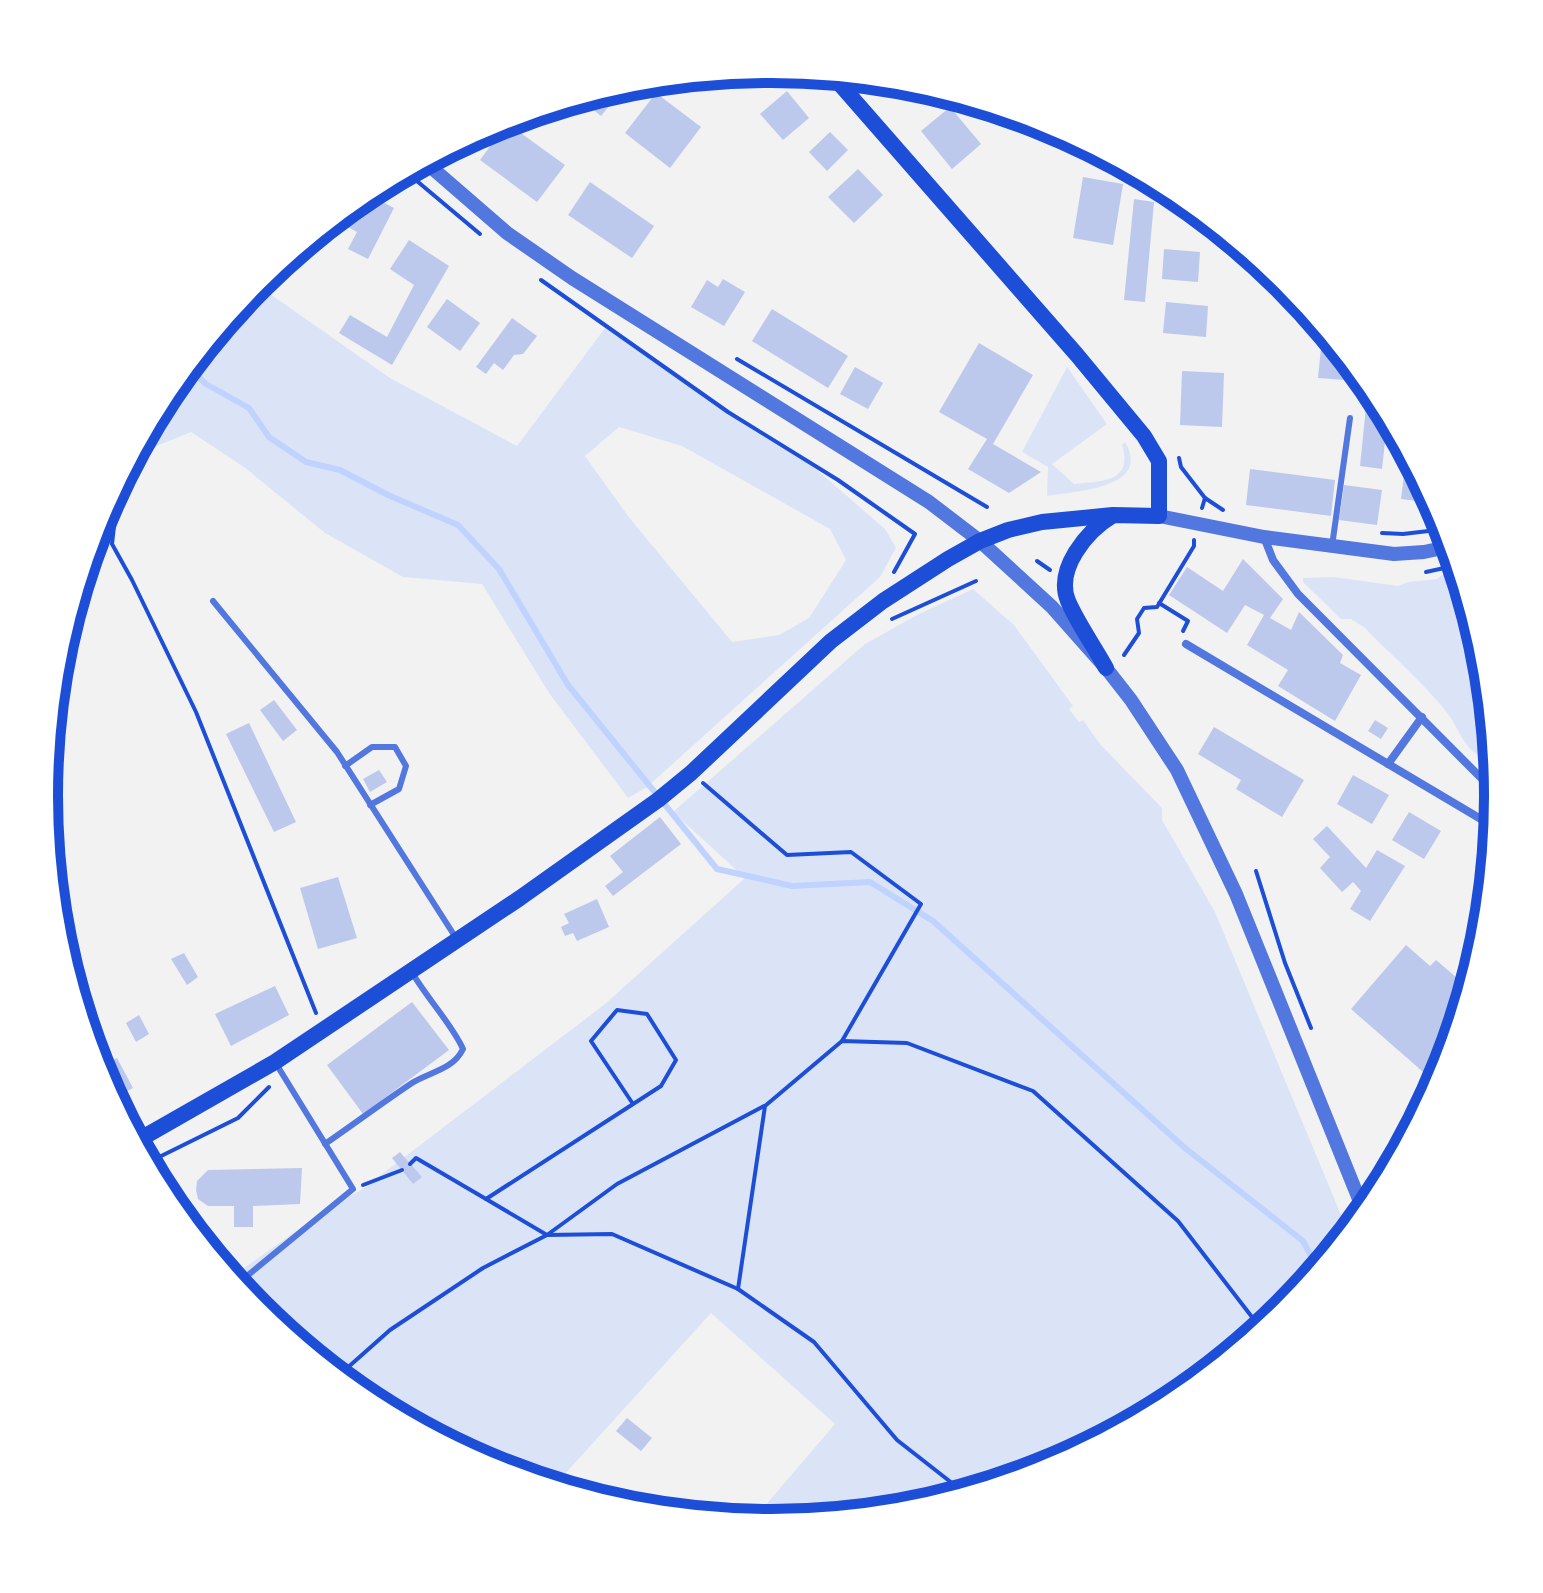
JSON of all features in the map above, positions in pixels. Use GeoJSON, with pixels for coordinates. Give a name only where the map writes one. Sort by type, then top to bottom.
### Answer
{"type":"FeatureCollection","features":[{"type":"Feature","properties":{"kind":"main road"},"geometry":{"type":"LineString","coordinates":[[145,1136],[275,1062],[658,800],[691,773],[831,641],[883,601],[980,541],[1042,522],[1113,515],[1159,516],[1159,461],[1138,428],[842,87]]}},
{"type":"Feature","properties":{"kind":"main road"},"geometry":{"type":"LineString","coordinates":[[1106,668],[1067,598],[1067,578],[1075,555],[1088,535],[1113,515]]}},
{"type":"Feature","properties":{"kind":"street"},"geometry":{"type":"LineString","coordinates":[[433,169],[507,233],[572,278],[902,484],[980,541],[1032,586],[1106,668],[1158,740],[1194,803],[1236,894],[1362,1197]]}},
{"type":"Feature","properties":{"kind":"street"},"geometry":{"type":"LineString","coordinates":[[1159,516],[1264,537],[1394,554],[1440,549]]}},
{"type":"Feature","properties":{"kind":"street"},"geometry":{"type":"LineString","coordinates":[[1264,537],[1273,560],[1298,594],[1484,781]]}},
{"type":"Feature","properties":{"kind":"street"},"geometry":{"type":"LineString","coordinates":[[1186,644],[1484,821]]}},
{"type":"Feature","properties":{"kind":"street"},"geometry":{"type":"LineString","coordinates":[[1388,764],[1422,717]]}},
{"type":"Feature","properties":{"kind":"lane"},"geometry":{"type":"LineString","coordinates":[[1332,546],[1350,418]]}},
{"type":"Feature","properties":{"kind":"lane"},"geometry":{"type":"LineString","coordinates":[[213,601],[345,766],[457,940]]}},
{"type":"Feature","properties":{"kind":"lane"},"geometry":{"type":"LineString","coordinates":[[345,766],[372,747],[395,747],[406,766],[399,789],[370,805]]}},
{"type":"Feature","properties":{"kind":"lane"},"geometry":{"type":"LineString","coordinates":[[325,1144],[416,1081],[444,1069],[459,1057],[463,1049],[411,971]]}},
{"type":"Feature","properties":{"kind":"lane"},"geometry":{"type":"LineString","coordinates":[[245,1278],[353,1189],[275,1062]]}},
{"type":"Feature","properties":{"kind":"path"},"geometry":{"type":"LineString","coordinates":[[589,314],[728,412],[838,480],[915,534]]}},
{"type":"Feature","properties":{"kind":"path"},"geometry":{"type":"LineString","coordinates":[[731,356],[987,507]]}},
{"type":"Feature","properties":{"kind":"path"},"geometry":{"type":"LineString","coordinates":[[1124,655],[1139,633],[1137,619],[1144,608],[1157,607],[1194,546],[1205,498],[1181,467],[1178,456]]}},
{"type":"Feature","properties":{"kind":"path"},"geometry":{"type":"LineString","coordinates":[[115,516],[112,544],[196,712],[323,1030]]}},
{"type":"Feature","properties":{"kind":"path"},"geometry":{"type":"LineString","coordinates":[[1037,561],[1056,572]]}},
{"type":"Feature","properties":{"kind":"path"},"geometry":{"type":"LineString","coordinates":[[1426,572],[1447,567]]}},
{"type":"Feature","properties":{"kind":"path"},"geometry":{"type":"LineString","coordinates":[[881,626],[938,596],[976,581]]}},
{"type":"Feature","properties":{"kind":"path"},"geometry":{"type":"LineString","coordinates":[[1159,603],[1188,621],[1182,633],[1186,644]]}},
{"type":"Feature","properties":{"kind":"path"},"geometry":{"type":"LineString","coordinates":[[346,1369],[390,1330],[469,1277],[547,1235],[617,1184],[765,1106],[842,1041],[921,904],[851,852],[787,855],[691,773]]}},
{"type":"Feature","properties":{"kind":"path"},"geometry":{"type":"LineString","coordinates":[[1256,871],[1285,963],[1313,1033]]}},
{"type":"Feature","properties":{"kind":"path"},"geometry":{"type":"LineString","coordinates":[[486,1199],[661,1086],[676,1060],[647,1014],[617,1010],[591,1041],[633,1104]]}},
{"type":"Feature","properties":{"kind":"path"},"geometry":{"type":"LineString","coordinates":[[842,1041],[907,1043],[1033,1091],[1178,1221],[1255,1321]]}},
{"type":"Feature","properties":{"kind":"path"},"geometry":{"type":"LineString","coordinates":[[157,1158],[238,1118],[268,1088]]}},
{"type":"Feature","properties":{"kind":"path"},"geometry":{"type":"LineString","coordinates":[[738,1289],[765,1106]]}},
{"type":"Feature","properties":{"kind":"path"},"geometry":{"type":"LineString","coordinates":[[410,1164],[416,1158],[547,1235],[612,1234],[738,1289],[814,1342],[897,1440],[956,1486]]}},
{"type":"Feature","properties":{"kind":"path"},"geometry":{"type":"LineString","coordinates":[[353,1189],[402,1170]]}},
{"type":"Feature","properties":{"kind":"shaded area"},"geometry":{"type":"Polygon","coordinates":[[[267,292],[390,378],[517,446],[605,328],[817,470],[885,529],[896,548],[880,577],[647,787],[628,798],[549,693],[482,584],[403,577],[325,533],[244,467],[191,432],[149,449],[205,362],[267,292]],[[619,427],[585,456],[628,516],[732,642],[779,635],[809,618],[846,560],[830,529],[682,446],[619,427]]]}},
{"type":"Feature","properties":{"kind":"shaded area"},"geometry":{"type":"Polygon","coordinates":[[[1067,367],[1107,424],[1052,464],[1074,484],[1104,480],[1119,473],[1123,467],[1122,445],[1125,442],[1131,458],[1128,470],[1107,485],[1047,496],[1048,467],[1022,452],[1067,367]]]}},
{"type":"Feature","properties":{"kind":"shaded area"},"geometry":{"type":"Polygon","coordinates":[[[1449,573],[1457,599],[1481,727],[1482,757],[1466,744],[1430,692],[1365,628],[1351,619],[1341,619],[1303,582],[1303,578],[1334,577],[1398,586],[1437,579],[1449,573]]]}},
{"type":"Feature","properties":{"kind":"shaded area"},"geometry":{"type":"Polygon","coordinates":[[[973,589],[1014,625],[1073,706],[1069,709],[1079,722],[1083,720],[1100,744],[1162,808],[1162,820],[1215,912],[1344,1222],[1338,1231],[1276,1301],[1242,1333],[1168,1390],[1128,1414],[1045,1456],[1001,1472],[956,1486],[865,1504],[762,1510],[835,1424],[711,1313],[561,1478],[498,1456],[456,1436],[375,1390],[337,1363],[301,1333],[239,1271],[337,1202],[360,1191],[605,1004],[745,878],[673,812],[865,644],[973,589]]]}},
{"type":"Feature","properties":{"kind":"building"},"geometry":{"type":"Polygon","coordinates":[[[787,91],[809,118],[783,140],[760,114],[787,91]]]}},
{"type":"Feature","properties":{"kind":"building"},"geometry":{"type":"Polygon","coordinates":[[[656,93],[701,127],[670,168],[625,133],[656,93]]]}},
{"type":"Feature","properties":{"kind":"building"},"geometry":{"type":"Polygon","coordinates":[[[613,101],[601,116],[589,106],[613,101]]]}},
{"type":"Feature","properties":{"kind":"building"},"geometry":{"type":"Polygon","coordinates":[[[950,107],[981,144],[952,169],[921,131],[950,107]]]}},
{"type":"Feature","properties":{"kind":"building"},"geometry":{"type":"Polygon","coordinates":[[[517,130],[565,165],[537,202],[480,160],[496,138],[517,130]]]}},
{"type":"Feature","properties":{"kind":"building"},"geometry":{"type":"Polygon","coordinates":[[[830,132],[848,150],[827,171],[809,152],[830,132]]]}},
{"type":"Feature","properties":{"kind":"building"},"geometry":{"type":"Polygon","coordinates":[[[858,169],[883,195],[854,223],[828,197],[858,169]]]}},
{"type":"Feature","properties":{"kind":"building"},"geometry":{"type":"Polygon","coordinates":[[[1083,177],[1123,184],[1113,245],[1073,238],[1083,177]]]}},
{"type":"Feature","properties":{"kind":"building"},"geometry":{"type":"Polygon","coordinates":[[[590,182],[654,226],[632,258],[568,215],[590,182]]]}},
{"type":"Feature","properties":{"kind":"building"},"geometry":{"type":"Polygon","coordinates":[[[1134,199],[1154,202],[1145,302],[1124,300],[1134,199]]]}},
{"type":"Feature","properties":{"kind":"building"},"geometry":{"type":"Polygon","coordinates":[[[380,200],[394,208],[368,259],[348,249],[357,232],[344,225],[380,200]]]}},
{"type":"Feature","properties":{"kind":"building"},"geometry":{"type":"Polygon","coordinates":[[[409,240],[449,266],[392,365],[339,333],[350,315],[387,337],[414,285],[390,269],[409,240]]]}},
{"type":"Feature","properties":{"kind":"building"},"geometry":{"type":"Polygon","coordinates":[[[1164,249],[1200,252],[1198,282],[1162,279],[1164,249]]]}},
{"type":"Feature","properties":{"kind":"building"},"geometry":{"type":"Polygon","coordinates":[[[723,279],[745,292],[724,326],[691,307],[707,280],[718,287],[723,279]]]}},
{"type":"Feature","properties":{"kind":"building"},"geometry":{"type":"Polygon","coordinates":[[[447,299],[480,323],[460,351],[427,327],[447,299]]]}},
{"type":"Feature","properties":{"kind":"building"},"geometry":{"type":"Polygon","coordinates":[[[1166,302],[1208,306],[1206,337],[1163,333],[1166,302]]]}},
{"type":"Feature","properties":{"kind":"building"},"geometry":{"type":"Polygon","coordinates":[[[772,309],[848,356],[828,388],[752,341],[772,309]]]}},
{"type":"Feature","properties":{"kind":"building"},"geometry":{"type":"Polygon","coordinates":[[[512,318],[537,336],[523,354],[514,355],[503,370],[494,363],[486,374],[476,367],[512,318]]]}},
{"type":"Feature","properties":{"kind":"building"},"geometry":{"type":"Polygon","coordinates":[[[979,343],[1033,375],[993,444],[1041,472],[1009,493],[968,469],[987,439],[939,412],[979,343]]]}},
{"type":"Feature","properties":{"kind":"building"},"geometry":{"type":"Polygon","coordinates":[[[1321,348],[1327,349],[1351,381],[1318,378],[1321,348]]]}},
{"type":"Feature","properties":{"kind":"building"},"geometry":{"type":"Polygon","coordinates":[[[855,367],[883,383],[868,409],[840,394],[855,367]]]}},
{"type":"Feature","properties":{"kind":"building"},"geometry":{"type":"Polygon","coordinates":[[[1182,371],[1224,373],[1222,427],[1180,425],[1182,371]]]}},
{"type":"Feature","properties":{"kind":"building"},"geometry":{"type":"Polygon","coordinates":[[[1366,407],[1369,407],[1386,435],[1382,469],[1360,466],[1366,407]]]}},
{"type":"Feature","properties":{"kind":"building"},"geometry":{"type":"Polygon","coordinates":[[[1250,469],[1335,480],[1331,516],[1246,505],[1250,469]]]}},
{"type":"Feature","properties":{"kind":"building"},"geometry":{"type":"Polygon","coordinates":[[[1404,475],[1408,475],[1421,501],[1401,499],[1404,475]]]}},
{"type":"Feature","properties":{"kind":"building"},"geometry":{"type":"Polygon","coordinates":[[[1344,485],[1382,490],[1377,525],[1339,520],[1344,485]]]}},
{"type":"Feature","properties":{"kind":"building"},"geometry":{"type":"Polygon","coordinates":[[[1243,559],[1283,599],[1270,618],[1291,630],[1299,612],[1343,655],[1340,663],[1361,675],[1335,721],[1278,686],[1288,670],[1247,645],[1264,615],[1245,605],[1227,633],[1169,595],[1187,567],[1223,591],[1243,559]]]}},
{"type":"Feature","properties":{"kind":"building"},"geometry":{"type":"Polygon","coordinates":[[[274,700],[297,730],[283,741],[260,710],[274,700]]]}},
{"type":"Feature","properties":{"kind":"building"},"geometry":{"type":"Polygon","coordinates":[[[1375,720],[1388,728],[1381,739],[1368,731],[1375,720]]]}},
{"type":"Feature","properties":{"kind":"building"},"geometry":{"type":"Polygon","coordinates":[[[249,723],[296,822],[274,832],[226,734],[249,723]]]}},
{"type":"Feature","properties":{"kind":"building"},"geometry":{"type":"Polygon","coordinates":[[[1214,727],[1304,780],[1282,817],[1236,789],[1241,780],[1198,754],[1214,727]]]}},
{"type":"Feature","properties":{"kind":"building"},"geometry":{"type":"Polygon","coordinates":[[[379,770],[387,782],[370,792],[363,779],[379,770]]]}},
{"type":"Feature","properties":{"kind":"building"},"geometry":{"type":"Polygon","coordinates":[[[1353,775],[1389,795],[1372,824],[1337,804],[1353,775]]]}},
{"type":"Feature","properties":{"kind":"building"},"geometry":{"type":"Polygon","coordinates":[[[1409,812],[1441,831],[1424,859],[1392,840],[1409,812]]]}},
{"type":"Feature","properties":{"kind":"building"},"geometry":{"type":"Polygon","coordinates":[[[660,817],[681,844],[613,896],[605,886],[623,872],[610,856],[660,817]]]}},
{"type":"Feature","properties":{"kind":"building"},"geometry":{"type":"Polygon","coordinates":[[[1327,826],[1366,868],[1377,850],[1405,866],[1370,921],[1350,909],[1361,891],[1355,884],[1353,882],[1342,892],[1320,868],[1330,857],[1313,839],[1327,826]]]}},
{"type":"Feature","properties":{"kind":"building"},"geometry":{"type":"Polygon","coordinates":[[[338,877],[357,938],[318,949],[300,888],[338,877]]]}},
{"type":"Feature","properties":{"kind":"building"},"geometry":{"type":"Polygon","coordinates":[[[597,899],[609,927],[577,941],[573,933],[565,936],[561,927],[569,923],[564,914],[597,899]]]}},
{"type":"Feature","properties":{"kind":"building"},"geometry":{"type":"Polygon","coordinates":[[[1406,945],[1430,966],[1436,960],[1461,981],[1428,1076],[1351,1009],[1406,945]]]}},
{"type":"Feature","properties":{"kind":"building"},"geometry":{"type":"Polygon","coordinates":[[[184,953],[198,977],[187,985],[171,959],[184,953]]]}},
{"type":"Feature","properties":{"kind":"building"},"geometry":{"type":"Polygon","coordinates":[[[275,986],[289,1015],[231,1046],[215,1014],[275,986]]]}},
{"type":"Feature","properties":{"kind":"building"},"geometry":{"type":"Polygon","coordinates":[[[412,1002],[449,1050],[363,1114],[327,1065],[412,1002]]]}},
{"type":"Feature","properties":{"kind":"building"},"geometry":{"type":"Polygon","coordinates":[[[139,1015],[149,1034],[136,1042],[126,1023],[139,1015]]]}},
{"type":"Feature","properties":{"kind":"building"},"geometry":{"type":"Polygon","coordinates":[[[117,1058],[133,1088],[123,1093],[109,1062],[117,1058]]]}},
{"type":"Feature","properties":{"kind":"building"},"geometry":{"type":"Polygon","coordinates":[[[400,1152],[422,1177],[413,1184],[392,1158],[400,1152]]]}},
{"type":"Feature","properties":{"kind":"building"},"geometry":{"type":"Polygon","coordinates":[[[302,1168],[300,1204],[253,1206],[253,1227],[234,1227],[234,1206],[208,1206],[198,1199],[197,1181],[208,1170],[302,1168]]]}},
{"type":"Feature","properties":{"kind":"building"},"geometry":{"type":"Polygon","coordinates":[[[627,1418],[652,1438],[641,1451],[616,1431],[627,1418]]]}},
{"type":"Feature","properties":{"kind":"waterway"},"geometry":{"type":"LineString","coordinates":[[196,375],[206,384],[249,408],[269,437],[306,462],[340,470],[458,525],[499,569],[568,685],[717,869],[792,886],[870,882],[933,921],[1185,1148],[1303,1241],[1313,1261]]}}]}
